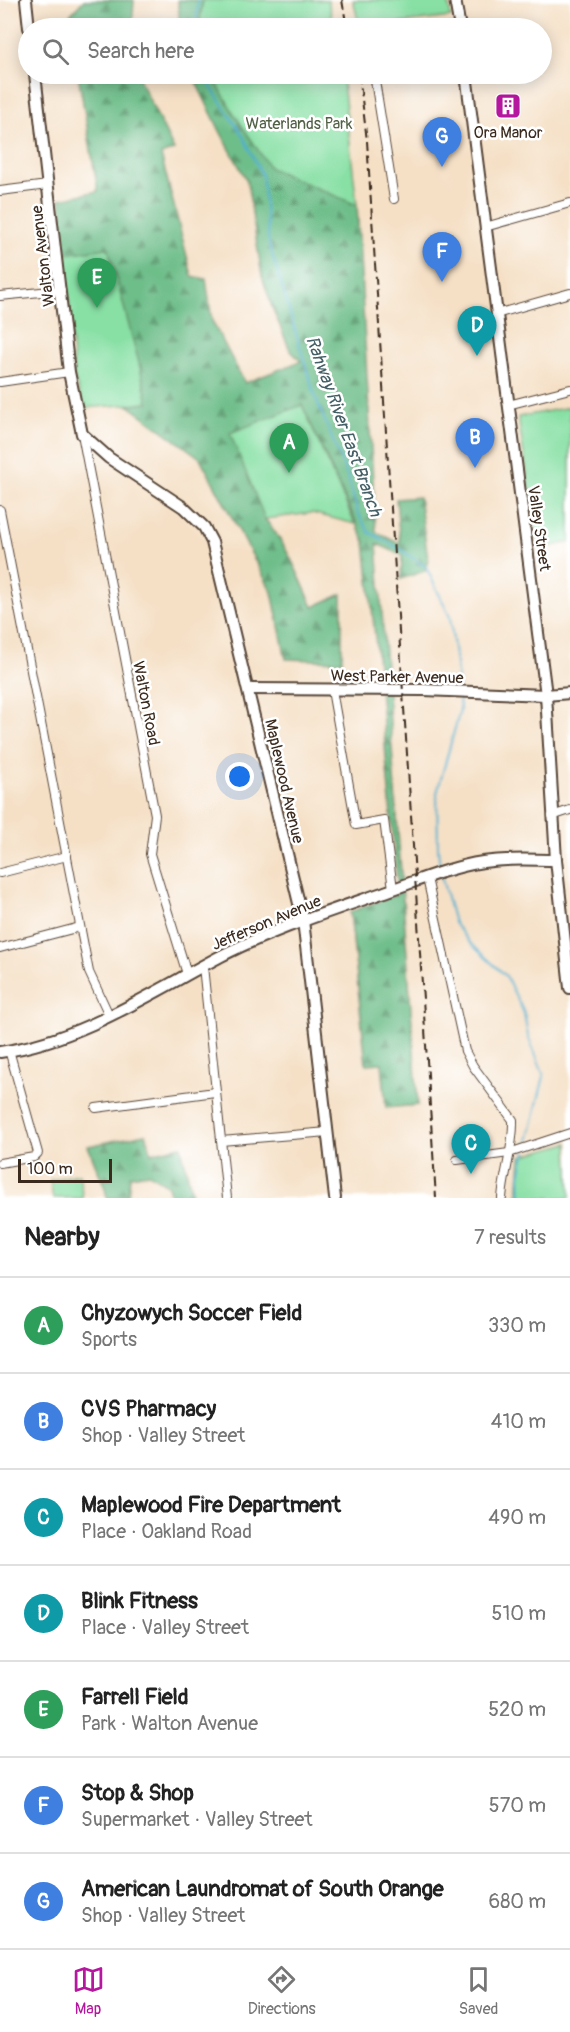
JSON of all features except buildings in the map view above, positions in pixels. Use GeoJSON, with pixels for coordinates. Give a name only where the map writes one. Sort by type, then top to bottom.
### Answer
{"type":"FeatureCollection","features":[{"type":"Feature","properties":{"kind":"street"},"geometry":{"type":"LineString","coordinates":[[26,0],[28,18]]}},
{"type":"Feature","properties":{"kind":"street"},"geometry":{"type":"LineString","coordinates":[[455,0],[458,18]]}},
{"type":"Feature","properties":{"kind":"street","name":"Walton Avenue"},"geometry":{"type":"LineString","coordinates":[[36,84],[69,372],[82,434]]}},
{"type":"Feature","properties":{"kind":"street"},"geometry":{"type":"LineString","coordinates":[[376,84],[394,199]]}},
{"type":"Feature","properties":{"kind":"street","name":"Valley Street"},"geometry":{"type":"LineString","coordinates":[[467,84],[546,695],[552,816],[556,860],[566,920],[570,988]]}},
{"type":"Feature","properties":{"kind":"street"},"geometry":{"type":"LineString","coordinates":[[0,191],[48,185]]}},
{"type":"Feature","properties":{"kind":"street"},"geometry":{"type":"LineString","coordinates":[[485,227],[570,203]]}},
{"type":"Feature","properties":{"kind":"street"},"geometry":{"type":"LineString","coordinates":[[0,296],[61,290]]}},
{"type":"Feature","properties":{"kind":"street"},"geometry":{"type":"LineString","coordinates":[[496,314],[570,293]]}},
{"type":"Feature","properties":{"kind":"street"},"geometry":{"type":"LineString","coordinates":[[0,382],[69,372]]}},
{"type":"Feature","properties":{"kind":"street"},"geometry":{"type":"LineString","coordinates":[[508,405],[570,388]]}},
{"type":"Feature","properties":{"kind":"street","name":"Maplewood Avenue"},"geometry":{"type":"LineString","coordinates":[[82,434],[109,458],[183,507],[204,527],[212,542],[303,920],[335,1198]]}},
{"type":"Feature","properties":{"kind":"street","name":"Walton Road"},"geometry":{"type":"LineString","coordinates":[[82,434],[155,815],[150,854],[187,974]]}},
{"type":"Feature","properties":{"kind":"street"},"geometry":{"type":"LineString","coordinates":[[0,510],[2,537],[89,972],[109,1015]]}},
{"type":"Feature","properties":{"kind":"street","name":"West Parker Avenue"},"geometry":{"type":"LineString","coordinates":[[248,689],[453,691],[546,695],[570,693]]}},
{"type":"Feature","properties":{"kind":"street"},"geometry":{"type":"LineString","coordinates":[[333,690],[356,825],[384,820],[393,889]]}},
{"type":"Feature","properties":{"kind":"street"},"geometry":{"type":"LineString","coordinates":[[552,816],[570,810]]}},
{"type":"Feature","properties":{"kind":"street"},"geometry":{"type":"LineString","coordinates":[[0,873],[67,856]]}},
{"type":"Feature","properties":{"kind":"street","name":"Jefferson Avenue"},"geometry":{"type":"LineString","coordinates":[[5,1051],[50,1040],[109,1015],[203,966],[303,920],[484,861],[556,860]]}},
{"type":"Feature","properties":{"kind":"street"},"geometry":{"type":"LineString","coordinates":[[437,875],[465,1051],[473,1066],[513,1120],[502,1198]]}},
{"type":"Feature","properties":{"kind":"street"},"geometry":{"type":"LineString","coordinates":[[0,948],[81,927]]}},
{"type":"Feature","properties":{"kind":"street"},"geometry":{"type":"LineString","coordinates":[[203,966],[227,1198]]}},
{"type":"Feature","properties":{"kind":"street"},"geometry":{"type":"LineString","coordinates":[[0,1163],[34,1157],[38,1153],[5,1051]]}},
{"type":"Feature","properties":{"kind":"street"},"geometry":{"type":"LineString","coordinates":[[96,1108],[215,1092]]}},
{"type":"Feature","properties":{"kind":"street"},"geometry":{"type":"LineString","coordinates":[[221,1141],[328,1132]]}},
{"type":"Feature","properties":{"kind":"street"},"geometry":{"type":"LineString","coordinates":[[457,1160],[509,1153],[570,1133]]}},
{"type":"Feature","properties":{"kind":"green space"},"geometry":{"type":"Polygon","coordinates":[[[84,0],[134,0],[133,18],[68,17],[84,0]]]}},
{"type":"Feature","properties":{"kind":"green space"},"geometry":{"type":"Polygon","coordinates":[[[178,0],[203,0],[200,18],[179,18],[178,0]]]}},
{"type":"Feature","properties":{"kind":"green space"},"geometry":{"type":"Polygon","coordinates":[[[203,0],[328,0],[332,18],[200,18],[203,0]]]}},
{"type":"Feature","properties":{"kind":"green space"},"geometry":{"type":"Polygon","coordinates":[[[353,0],[448,0],[451,17],[443,18],[358,18],[353,0]]]}},
{"type":"Feature","properties":{"kind":"green space"},"geometry":{"type":"Polygon","coordinates":[[[80,84],[142,84],[174,150],[161,155],[192,276],[206,279],[212,321],[245,383],[301,361],[290,350],[262,276],[247,181],[197,84],[218,84],[270,168],[357,205],[376,532],[400,544],[396,499],[419,497],[428,559],[425,571],[401,579],[402,555],[377,544],[418,1105],[386,1108],[382,1063],[366,1064],[350,912],[398,894],[365,542],[302,405],[265,519],[286,550],[313,607],[342,594],[342,661],[286,659],[272,592],[200,458],[128,405],[148,403],[108,248],[66,254],[60,199],[98,191],[80,84]]]}},
{"type":"Feature","properties":{"kind":"green space","name":"Waterlands Park"},"geometry":{"type":"Polygon","coordinates":[[[218,84],[343,84],[357,205],[270,168],[218,84]]]}},
{"type":"Feature","properties":{"kind":"green space"},"geometry":{"type":"Polygon","coordinates":[[[108,248],[148,403],[84,408],[74,377],[66,254],[108,248]]]}},
{"type":"Feature","properties":{"kind":"green space"},"geometry":{"type":"Polygon","coordinates":[[[302,405],[355,524],[312,513],[265,519],[230,433],[302,405]]]}},
{"type":"Feature","properties":{"kind":"green space"},"geometry":{"type":"Polygon","coordinates":[[[570,407],[570,542],[539,549],[518,417],[570,407]]]}},
{"type":"Feature","properties":{"kind":"green space"},"geometry":{"type":"Polygon","coordinates":[[[146,1134],[151,1153],[181,1146],[193,1198],[171,1198],[168,1186],[149,1173],[130,1176],[128,1198],[107,1198],[88,1146],[146,1134]]]}},
{"type":"Feature","properties":{"kind":"green space"},"geometry":{"type":"Polygon","coordinates":[[[568,1143],[570,1198],[518,1198],[521,1156],[568,1143]]]}},
{"type":"Feature","properties":{"kind":"green space"},"geometry":{"type":"Polygon","coordinates":[[[79,1174],[83,1198],[53,1198],[50,1180],[79,1174]]]}},
{"type":"Feature","properties":{"kind":"waterway","name":"Rahway River East Branch"},"geometry":{"type":"LineString","coordinates":[[197,18],[198,0]]}},
{"type":"Feature","properties":{"kind":"waterway","name":"Rahway River East Branch"},"geometry":{"type":"LineString","coordinates":[[210,84],[243,136],[262,175],[269,244],[315,396],[348,478],[358,513],[369,532],[426,567],[450,617],[459,687]]}},
{"type":"Feature","properties":{"kind":"waterway","name":"Rahway River East Branch"},"geometry":{"type":"LineString","coordinates":[[440,869],[437,793],[460,710],[459,696]]}},
{"type":"Feature","properties":{"kind":"waterway","name":"Rahway River East Branch"},"geometry":{"type":"LineString","coordinates":[[441,875],[454,923],[470,943],[506,976],[524,1013],[528,1036],[544,1076],[527,1145]]}},
{"type":"Feature","properties":{"kind":"waterway","name":"Rahway River East Branch"},"geometry":{"type":"LineString","coordinates":[[521,1198],[520,1175],[526,1151]]}},
{"type":"Feature","properties":{"kind":"railway"},"geometry":{"type":"LineString","coordinates":[[342,0],[345,18]]}},
{"type":"Feature","properties":{"kind":"railway"},"geometry":{"type":"LineString","coordinates":[[360,84],[367,141],[436,1198]]}},
{"type":"Feature","properties":{"kind":"place","name":"Ora Manor"},"geometry":{"type":"Point","coordinates":[508,106]}},
{"type":"Feature","properties":{"kind":"place","name":"American Laundromat of South Orange"},"geometry":{"type":"Point","coordinates":[442,167]}},
{"type":"Feature","properties":{"kind":"place","name":"Stop & Shop"},"geometry":{"type":"Point","coordinates":[442,282]}},
{"type":"Feature","properties":{"kind":"place","name":"Farrell Field"},"geometry":{"type":"Point","coordinates":[97,308]}},
{"type":"Feature","properties":{"kind":"place","name":"Blink Fitness"},"geometry":{"type":"Point","coordinates":[477,356]}},
{"type":"Feature","properties":{"kind":"place","name":"CVS Pharmacy"},"geometry":{"type":"Point","coordinates":[475,468]}},
{"type":"Feature","properties":{"kind":"place","name":"Chyzowych Soccer Field"},"geometry":{"type":"Point","coordinates":[289,473]}},
{"type":"Feature","properties":{"kind":"place","name":"Maplewood Fire Department"},"geometry":{"type":"Point","coordinates":[471,1174]}}]}
